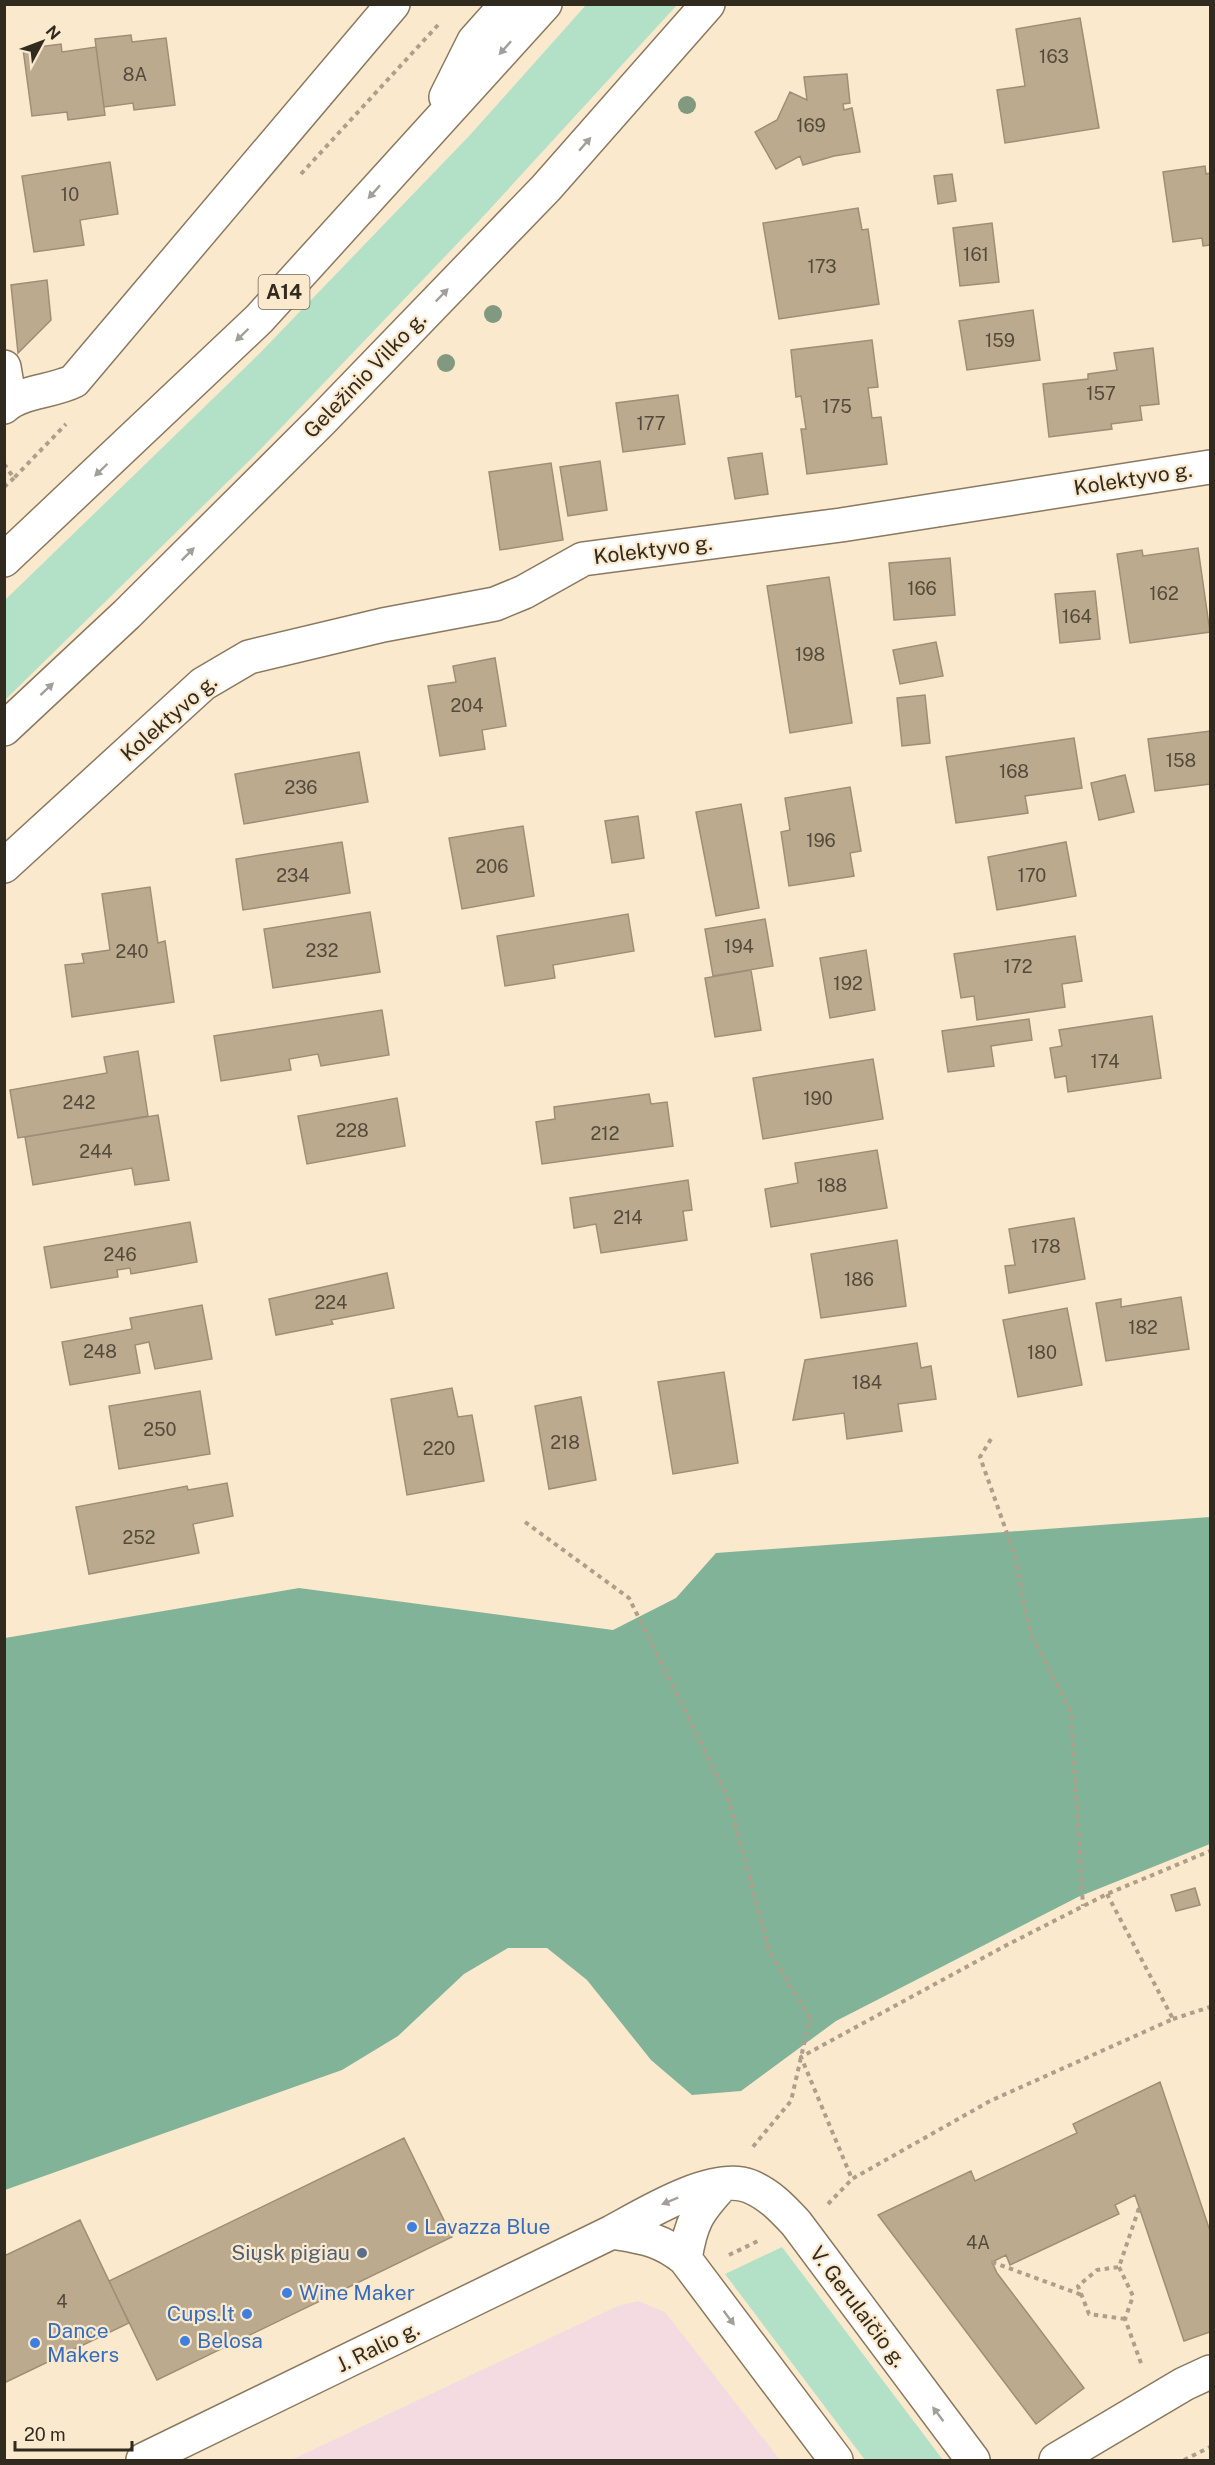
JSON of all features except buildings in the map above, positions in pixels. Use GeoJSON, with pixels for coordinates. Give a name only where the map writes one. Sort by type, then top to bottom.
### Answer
{"type":"FeatureCollection","features":[{"type":"Feature","properties":{"kind":"main road"},"geometry":{"type":"LineString","coordinates":[[4,367],[7,404],[35,392],[58,389],[74,381],[393,4]]}},
{"type":"Feature","properties":{"kind":"main road"},"geometry":{"type":"LineString","coordinates":[[427,134],[474,40],[507,4]]}},
{"type":"Feature","properties":{"kind":"main road","name":"A14"},"geometry":{"type":"LineString","coordinates":[[4,560],[259,319],[545,4]]}},
{"type":"Feature","properties":{"kind":"main road","name":"Geležinio Vilko g."},"geometry":{"type":"LineString","coordinates":[[4,729],[127,614],[322,420],[546,188],[708,4]]}},
{"type":"Feature","properties":{"kind":"main road","name":"Kolektyvo g."},"geometry":{"type":"LineString","coordinates":[[4,866],[203,684],[249,657],[383,625],[495,604],[524,592],[583,559],[841,525],[1210,467]]}},
{"type":"Feature","properties":{"kind":"main road"},"geometry":{"type":"LineString","coordinates":[[690,2265],[690,2230],[704,2204],[722,2185]]}},
{"type":"Feature","properties":{"kind":"main road","name":"V. Gerulaičio g."},"geometry":{"type":"LineString","coordinates":[[612,2232],[669,2200],[722,2185],[748,2185],[774,2199],[796,2223],[973,2460]]}},
{"type":"Feature","properties":{"kind":"main road"},"geometry":{"type":"LineString","coordinates":[[612,2232],[648,2238],[668,2245],[690,2265],[836,2460]]}},
{"type":"Feature","properties":{"kind":"main road","name":"J. Ralio g."},"geometry":{"type":"LineString","coordinates":[[143,2460],[612,2232]]}},
{"type":"Feature","properties":{"kind":"main road"},"geometry":{"type":"LineString","coordinates":[[1056,2460],[1184,2384],[1210,2372]]}},
{"type":"Feature","properties":{"kind":"path"},"geometry":{"type":"LineString","coordinates":[[4,487],[14,478]]}},
{"type":"Feature","properties":{"kind":"path"},"geometry":{"type":"LineString","coordinates":[[991,1439],[980,1457],[1014,1553],[1030,1632],[1071,1712],[1083,1906]]}},
{"type":"Feature","properties":{"kind":"path"},"geometry":{"type":"LineString","coordinates":[[525,1522],[629,1598],[728,1798],[769,1951],[810,2018],[791,2101],[722,2185]]}},
{"type":"Feature","properties":{"kind":"path"},"geometry":{"type":"LineString","coordinates":[[801,2057],[1002,1947],[1083,1906],[1210,1851]]}},
{"type":"Feature","properties":{"kind":"path"},"geometry":{"type":"LineString","coordinates":[[1107,1894],[1173,2019]]}},
{"type":"Feature","properties":{"kind":"path"},"geometry":{"type":"LineString","coordinates":[[826,2206],[852,2179],[990,2101],[1173,2019],[1210,2007]]}},
{"type":"Feature","properties":{"kind":"path"},"geometry":{"type":"LineString","coordinates":[[801,2057],[852,2179]]}},
{"type":"Feature","properties":{"kind":"path"},"geometry":{"type":"LineString","coordinates":[[1139,2208],[1119,2267],[1133,2296],[1125,2319],[1141,2365]]}},
{"type":"Feature","properties":{"kind":"path"},"geometry":{"type":"LineString","coordinates":[[690,2265],[796,2223]]}},
{"type":"Feature","properties":{"kind":"path"},"geometry":{"type":"LineString","coordinates":[[992,2262],[1082,2295]]}},
{"type":"Feature","properties":{"kind":"path"},"geometry":{"type":"LineString","coordinates":[[1119,2267],[1097,2270],[1078,2286],[1089,2314],[1125,2319]]}},
{"type":"Feature","properties":{"kind":"path"},"geometry":{"type":"LineString","coordinates":[[1185,2460],[1210,2446]]}},
{"type":"Feature","properties":{"kind":"shaded area"},"geometry":{"type":"Polygon","coordinates":[[[638,2301],[665,2312],[780,2460],[291,2460],[618,2306],[638,2301]]]}},
{"type":"Feature","properties":{"kind":"green space"},"geometry":{"type":"Polygon","coordinates":[[[586,5],[677,5],[479,221],[254,456],[5,700],[5,600],[259,354],[470,135],[586,5]]]}},
{"type":"Feature","properties":{"kind":"green space"},"geometry":{"type":"Polygon","coordinates":[[[1210,1517],[1210,1844],[1078,1897],[836,2021],[741,2091],[692,2095],[651,2060],[587,1980],[547,1948],[508,1948],[464,1974],[398,2036],[342,2070],[5,2190],[5,1638],[299,1588],[613,1630],[676,1598],[716,1553],[1210,1517]]]}},
{"type":"Feature","properties":{"kind":"green space"},"geometry":{"type":"Polygon","coordinates":[[[782,2247],[943,2460],[865,2460],[725,2274],[782,2247]]]}},
{"type":"Feature","properties":{"kind":"place","name":"Lavazza Blue"},"geometry":{"type":"Point","coordinates":[412,2227]}},
{"type":"Feature","properties":{"kind":"place","name":"Siųsk pigiau"},"geometry":{"type":"Point","coordinates":[362,2253]}},
{"type":"Feature","properties":{"kind":"place","name":"Wine Maker"},"geometry":{"type":"Point","coordinates":[287,2293]}},
{"type":"Feature","properties":{"kind":"place","name":"Cups.lt"},"geometry":{"type":"Point","coordinates":[247,2314]}},
{"type":"Feature","properties":{"kind":"place","name":"Belosa"},"geometry":{"type":"Point","coordinates":[185,2341]}},
{"type":"Feature","properties":{"kind":"place","name":"Dance Makers"},"geometry":{"type":"Point","coordinates":[35,2343]}}]}
